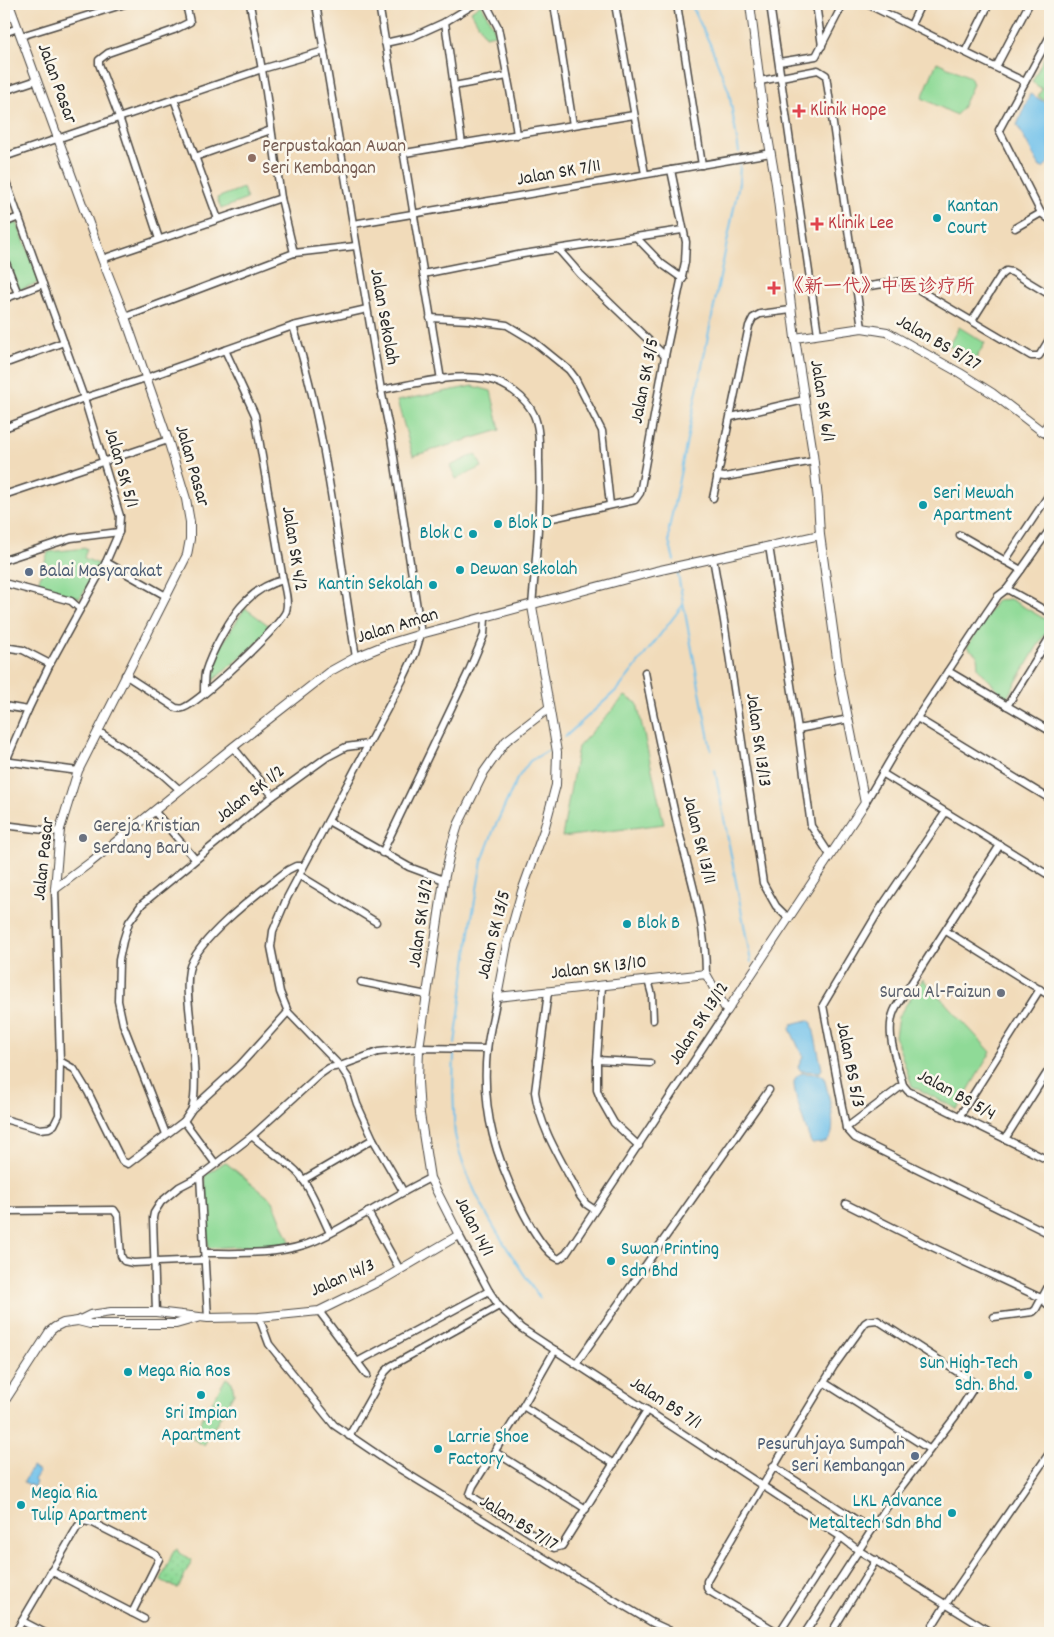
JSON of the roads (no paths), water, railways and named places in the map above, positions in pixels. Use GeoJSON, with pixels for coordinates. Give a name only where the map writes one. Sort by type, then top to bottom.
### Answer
{"type":"FeatureCollection","features":[{"type":"Feature","properties":{"kind":"street","name":"Jalan Pasar"},"geometry":{"type":"LineString","coordinates":[[4,1119],[40,1129],[49,1128],[54,1125],[59,1116],[60,1061],[55,889],[60,832],[78,770],[187,555],[190,539],[190,522],[186,499],[168,440],[10,4]]}},
{"type":"Feature","properties":{"kind":"street"},"geometry":{"type":"LineString","coordinates":[[4,33],[20,32],[125,4]]}},
{"type":"Feature","properties":{"kind":"street"},"geometry":{"type":"LineString","coordinates":[[159,239],[119,117],[99,64],[101,58],[108,53],[166,33],[190,22],[186,4]]}},
{"type":"Feature","properties":{"kind":"street"},"geometry":{"type":"LineString","coordinates":[[250,4],[262,69],[281,198],[294,253]]}},
{"type":"Feature","properties":{"kind":"street","name":"Jalan Sekolah"},"geometry":{"type":"LineString","coordinates":[[316,4],[356,246],[391,438],[421,634]]}},
{"type":"Feature","properties":{"kind":"street"},"geometry":{"type":"LineString","coordinates":[[379,4],[441,380]]}},
{"type":"Feature","properties":{"kind":"street"},"geometry":{"type":"LineString","coordinates":[[385,43],[412,37],[445,22],[474,4]]}},
{"type":"Feature","properties":{"kind":"street"},"geometry":{"type":"LineString","coordinates":[[486,4],[498,27],[517,135]]}},
{"type":"Feature","properties":{"kind":"street"},"geometry":{"type":"LineString","coordinates":[[554,4],[574,125]]}},
{"type":"Feature","properties":{"kind":"street"},"geometry":{"type":"LineString","coordinates":[[615,4],[645,174]]}},
{"type":"Feature","properties":{"kind":"street"},"geometry":{"type":"LineString","coordinates":[[677,4],[702,165]]}},
{"type":"Feature","properties":{"kind":"street","name":"Jalan SK 6/1"},"geometry":{"type":"LineString","coordinates":[[750,4],[791,310],[814,460],[820,535],[839,673],[865,802]]}},
{"type":"Feature","properties":{"kind":"street"},"geometry":{"type":"LineString","coordinates":[[770,4],[818,334]]}},
{"type":"Feature","properties":{"kind":"street"},"geometry":{"type":"LineString","coordinates":[[816,4],[822,47]]}},
{"type":"Feature","properties":{"kind":"street"},"geometry":{"type":"LineString","coordinates":[[778,62],[815,57],[844,4]]}},
{"type":"Feature","properties":{"kind":"street"},"geometry":{"type":"LineString","coordinates":[[867,4],[1025,82]]}},
{"type":"Feature","properties":{"kind":"street"},"geometry":{"type":"LineString","coordinates":[[911,26],[921,4]]}},
{"type":"Feature","properties":{"kind":"street"},"geometry":{"type":"LineString","coordinates":[[965,52],[989,4]]}},
{"type":"Feature","properties":{"kind":"street"},"geometry":{"type":"LineString","coordinates":[[996,68],[1029,4]]}},
{"type":"Feature","properties":{"kind":"street"},"geometry":{"type":"LineString","coordinates":[[445,22],[462,144]]}},
{"type":"Feature","properties":{"kind":"street"},"geometry":{"type":"LineString","coordinates":[[1050,39],[999,132],[1041,213],[1050,220]]}},
{"type":"Feature","properties":{"kind":"street"},"geometry":{"type":"LineString","coordinates":[[4,157],[262,69],[324,50]]}},
{"type":"Feature","properties":{"kind":"street"},"geometry":{"type":"LineString","coordinates":[[760,81],[818,70],[824,73],[827,78],[862,328]]}},
{"type":"Feature","properties":{"kind":"street"},"geometry":{"type":"LineString","coordinates":[[454,86],[507,76]]}},
{"type":"Feature","properties":{"kind":"street"},"geometry":{"type":"LineString","coordinates":[[4,91],[37,80]]}},
{"type":"Feature","properties":{"kind":"street"},"geometry":{"type":"LineString","coordinates":[[174,99],[218,219]]}},
{"type":"Feature","properties":{"kind":"street"},"geometry":{"type":"LineString","coordinates":[[405,153],[634,115]]}},
{"type":"Feature","properties":{"kind":"street"},"geometry":{"type":"LineString","coordinates":[[195,157],[271,130]]}},
{"type":"Feature","properties":{"kind":"street","name":"Jalan SK 7/11"},"geometry":{"type":"LineString","coordinates":[[353,224],[771,153]]}},
{"type":"Feature","properties":{"kind":"street","name":"Jalan SK 3/5"},"geometry":{"type":"LineString","coordinates":[[539,521],[634,500],[640,493],[665,356],[683,279],[686,242],[682,230],[672,170]]}},
{"type":"Feature","properties":{"kind":"street","name":"Jalan SK 5/1"},"geometry":{"type":"LineString","coordinates":[[4,176],[84,398],[120,516],[120,532],[106,562],[50,664],[5,761]]}},
{"type":"Feature","properties":{"kind":"street"},"geometry":{"type":"LineString","coordinates":[[102,259],[281,198]]}},
{"type":"Feature","properties":{"kind":"street"},"geometry":{"type":"LineString","coordinates":[[1014,228],[1041,213]]}},
{"type":"Feature","properties":{"kind":"street"},"geometry":{"type":"LineString","coordinates":[[4,223],[19,218]]}},
{"type":"Feature","properties":{"kind":"street"},"geometry":{"type":"LineString","coordinates":[[423,274],[523,254],[682,230]]}},
{"type":"Feature","properties":{"kind":"street"},"geometry":{"type":"LineString","coordinates":[[636,237],[662,264],[683,279]]}},
{"type":"Feature","properties":{"kind":"street"},"geometry":{"type":"LineString","coordinates":[[125,317],[294,253],[356,246]]}},
{"type":"Feature","properties":{"kind":"street"},"geometry":{"type":"LineString","coordinates":[[559,250],[580,274],[665,356]]}},
{"type":"Feature","properties":{"kind":"street"},"geometry":{"type":"LineString","coordinates":[[4,258],[18,294]]}},
{"type":"Feature","properties":{"kind":"street"},"geometry":{"type":"LineString","coordinates":[[972,320],[1001,275],[1006,272],[1012,272],[1050,295]]}},
{"type":"Feature","properties":{"kind":"street"},"geometry":{"type":"LineString","coordinates":[[856,288],[904,281],[1031,356],[1039,356],[1050,338]]}},
{"type":"Feature","properties":{"kind":"street"},"geometry":{"type":"LineString","coordinates":[[4,299],[43,284]]}},
{"type":"Feature","properties":{"kind":"street"},"geometry":{"type":"LineString","coordinates":[[4,428],[84,398],[293,326],[367,309]]}},
{"type":"Feature","properties":{"kind":"street"},"geometry":{"type":"LineString","coordinates":[[713,498],[749,326],[753,318],[760,314],[791,310]]}},
{"type":"Feature","properties":{"kind":"street"},"geometry":{"type":"LineString","coordinates":[[430,318],[508,325],[532,340],[569,370],[576,378],[602,430],[610,505]]}},
{"type":"Feature","properties":{"kind":"street"},"geometry":{"type":"LineString","coordinates":[[293,326],[317,413],[356,656]]}},
{"type":"Feature","properties":{"kind":"street","name":"Jalan BS 5/27"},"geometry":{"type":"LineString","coordinates":[[795,338],[862,328],[887,332],[943,363],[992,394],[1050,437]]}},
{"type":"Feature","properties":{"kind":"street"},"geometry":{"type":"LineString","coordinates":[[4,364],[64,342]]}},
{"type":"Feature","properties":{"kind":"street","name":"Jalan SK 4/2"},"geometry":{"type":"LineString","coordinates":[[125,676],[176,708],[184,708],[260,644],[282,619],[287,605],[255,415],[225,350]]}},
{"type":"Feature","properties":{"kind":"street"},"geometry":{"type":"LineString","coordinates":[[381,390],[441,380],[473,377],[503,384],[521,397],[533,415],[538,436],[539,521],[532,606]]}},
{"type":"Feature","properties":{"kind":"street"},"geometry":{"type":"LineString","coordinates":[[731,417],[804,400]]}},
{"type":"Feature","properties":{"kind":"street"},"geometry":{"type":"LineString","coordinates":[[1043,432],[1050,421]]}},
{"type":"Feature","properties":{"kind":"street"},"geometry":{"type":"LineString","coordinates":[[4,495],[103,460],[168,440]]}},
{"type":"Feature","properties":{"kind":"street"},"geometry":{"type":"LineString","coordinates":[[717,476],[725,477],[814,460]]}},
{"type":"Feature","properties":{"kind":"street"},"geometry":{"type":"LineString","coordinates":[[1005,561],[1050,493]]}},
{"type":"Feature","properties":{"kind":"street"},"geometry":{"type":"LineString","coordinates":[[865,802],[917,718],[998,596],[1007,589],[1022,570],[1050,529]]}},
{"type":"Feature","properties":{"kind":"street"},"geometry":{"type":"LineString","coordinates":[[4,560],[72,538],[120,532]]}},
{"type":"Feature","properties":{"kind":"street","name":"Jalan Aman"},"geometry":{"type":"LineString","coordinates":[[55,889],[155,812],[233,746],[305,689],[356,656],[421,634],[532,606],[656,571],[820,535]]}},
{"type":"Feature","properties":{"kind":"street"},"geometry":{"type":"LineString","coordinates":[[960,535],[1022,570]]}},
{"type":"Feature","properties":{"kind":"street"},"geometry":{"type":"LineString","coordinates":[[769,546],[798,729],[811,826],[830,855]]}},
{"type":"Feature","properties":{"kind":"street","name":"Jalan SK 13/13"},"geometry":{"type":"LineString","coordinates":[[713,558],[763,883],[776,906],[788,918]]}},
{"type":"Feature","properties":{"kind":"street"},"geometry":{"type":"LineString","coordinates":[[106,562],[166,596]]}},
{"type":"Feature","properties":{"kind":"street"},"geometry":{"type":"LineString","coordinates":[[204,692],[205,672],[227,626],[235,614],[246,601],[260,590],[273,582],[284,580]]}},
{"type":"Feature","properties":{"kind":"street"},"geometry":{"type":"LineString","coordinates":[[4,583],[71,601],[80,609]]}},
{"type":"Feature","properties":{"kind":"street"},"geometry":{"type":"LineString","coordinates":[[1007,589],[1050,613]]}},
{"type":"Feature","properties":{"kind":"street","name":"Jalan SK 13/5"},"geometry":{"type":"LineString","coordinates":[[532,606],[557,752],[556,785],[544,830],[507,944],[487,1049],[486,1099],[490,1128],[497,1154],[511,1189],[528,1222],[551,1254],[558,1259]]}},
{"type":"Feature","properties":{"kind":"street"},"geometry":{"type":"LineString","coordinates":[[382,852],[468,673],[484,635],[485,618]]}},
{"type":"Feature","properties":{"kind":"street"},"geometry":{"type":"LineString","coordinates":[[403,1191],[373,1139],[357,1104],[349,1079],[340,1066],[288,1012],[275,971],[271,938],[278,917],[303,866],[411,663],[421,634]]}},
{"type":"Feature","properties":{"kind":"street"},"geometry":{"type":"LineString","coordinates":[[1007,706],[1050,637]]}},
{"type":"Feature","properties":{"kind":"street"},"geometry":{"type":"LineString","coordinates":[[4,647],[23,650],[50,664]]}},
{"type":"Feature","properties":{"kind":"street"},"geometry":{"type":"LineString","coordinates":[[948,671],[1050,731]]}},
{"type":"Feature","properties":{"kind":"street","name":"Jalan SK 13/11"},"geometry":{"type":"LineString","coordinates":[[645,672],[664,769],[704,929],[706,974],[727,1011]]}},
{"type":"Feature","properties":{"kind":"street"},"geometry":{"type":"LineString","coordinates":[[4,706],[28,710]]}},
{"type":"Feature","properties":{"kind":"street","name":"Jalan SK 13/2"},"geometry":{"type":"LineString","coordinates":[[430,1178],[420,1114],[418,1082],[419,1048],[444,880],[452,844],[466,806],[484,772],[506,741],[549,708]]}},
{"type":"Feature","properties":{"kind":"street"},"geometry":{"type":"LineString","coordinates":[[917,718],[1050,799]]}},
{"type":"Feature","properties":{"kind":"street"},"geometry":{"type":"LineString","coordinates":[[798,729],[849,720]]}},
{"type":"Feature","properties":{"kind":"street"},"geometry":{"type":"LineString","coordinates":[[98,731],[162,774],[180,790]]}},
{"type":"Feature","properties":{"kind":"street","name":"Jalan SK 1/2"},"geometry":{"type":"LineString","coordinates":[[166,1134],[123,1024],[118,1001],[119,960],[129,922],[142,904],[273,796],[327,757],[346,748],[368,744]]}},
{"type":"Feature","properties":{"kind":"street"},"geometry":{"type":"LineString","coordinates":[[233,746],[273,796]]}},
{"type":"Feature","properties":{"kind":"street"},"geometry":{"type":"LineString","coordinates":[[5,761],[78,770]]}},
{"type":"Feature","properties":{"kind":"street"},"geometry":{"type":"LineString","coordinates":[[882,773],[1050,876]]}},
{"type":"Feature","properties":{"kind":"street","name":"Jalan SK 13/12"},"geometry":{"type":"LineString","coordinates":[[558,1259],[566,1254],[639,1146],[865,802]]}},
{"type":"Feature","properties":{"kind":"street"},"geometry":{"type":"LineString","coordinates":[[155,812],[195,859]]}},
{"type":"Feature","properties":{"kind":"street","name":"Jalan BS 5/3"},"geometry":{"type":"LineString","coordinates":[[945,813],[880,909],[823,1005],[846,1128],[855,1138],[1050,1234]]}},
{"type":"Feature","properties":{"kind":"street"},"geometry":{"type":"LineString","coordinates":[[328,821],[409,867],[444,880]]}},
{"type":"Feature","properties":{"kind":"street"},"geometry":{"type":"LineString","coordinates":[[4,825],[60,832]]}},
{"type":"Feature","properties":{"kind":"street","name":"Jalan BS 5/4"},"geometry":{"type":"LineString","coordinates":[[1000,845],[891,1016],[892,1038],[903,1085],[915,1095],[1050,1160]]}},
{"type":"Feature","properties":{"kind":"street"},"geometry":{"type":"LineString","coordinates":[[192,1109],[194,1098],[193,1048],[188,980],[191,964],[198,949],[236,912],[288,870],[296,866],[303,866]]}},
{"type":"Feature","properties":{"kind":"street"},"geometry":{"type":"LineString","coordinates":[[299,875],[376,922]]}},
{"type":"Feature","properties":{"kind":"street"},"geometry":{"type":"LineString","coordinates":[[946,931],[1050,996]]}},
{"type":"Feature","properties":{"kind":"street","name":"Jalan SK 13/10"},"geometry":{"type":"LineString","coordinates":[[497,997],[706,974]]}},
{"type":"Feature","properties":{"kind":"street"},"geometry":{"type":"LineString","coordinates":[[648,980],[652,995],[653,1020]]}},
{"type":"Feature","properties":{"kind":"street"},"geometry":{"type":"LineString","coordinates":[[361,982],[428,995]]}},
{"type":"Feature","properties":{"kind":"street"},"geometry":{"type":"LineString","coordinates":[[602,986],[597,1060],[598,1095],[619,1128],[639,1146]]}},
{"type":"Feature","properties":{"kind":"street"},"geometry":{"type":"LineString","coordinates":[[959,1116],[1040,990]]}},
{"type":"Feature","properties":{"kind":"street"},"geometry":{"type":"LineString","coordinates":[[548,992],[535,1092],[537,1103],[542,1119],[580,1196],[586,1204],[595,1210]]}},
{"type":"Feature","properties":{"kind":"street"},"geometry":{"type":"LineString","coordinates":[[60,1061],[74,1069],[88,1092],[123,1163],[128,1164],[184,1121],[192,1109],[240,1065],[288,1012]]}},
{"type":"Feature","properties":{"kind":"street"},"geometry":{"type":"LineString","coordinates":[[156,1312],[154,1213],[161,1202],[179,1187],[200,1176],[252,1136],[319,1075],[329,1068],[340,1066],[378,1052],[419,1048],[487,1049]]}},
{"type":"Feature","properties":{"kind":"street"},"geometry":{"type":"LineString","coordinates":[[597,1060],[650,1063]]}},
{"type":"Feature","properties":{"kind":"street"},"geometry":{"type":"LineString","coordinates":[[1005,1139],[1050,1068]]}},
{"type":"Feature","properties":{"kind":"street"},"geometry":{"type":"LineString","coordinates":[[846,1128],[903,1085]]}},
{"type":"Feature","properties":{"kind":"street"},"geometry":{"type":"LineString","coordinates":[[576,1364],[769,1090]]}},
{"type":"Feature","properties":{"kind":"street"},"geometry":{"type":"LineString","coordinates":[[184,1121],[215,1163]]}},
{"type":"Feature","properties":{"kind":"street"},"geometry":{"type":"LineString","coordinates":[[252,1136],[266,1149],[295,1170],[303,1180],[330,1234]]}},
{"type":"Feature","properties":{"kind":"street"},"geometry":{"type":"LineString","coordinates":[[303,1180],[373,1139]]}},
{"type":"Feature","properties":{"kind":"street"},"geometry":{"type":"LineString","coordinates":[[200,1176],[208,1318]]}},
{"type":"Feature","properties":{"kind":"street"},"geometry":{"type":"LineString","coordinates":[[205,1252],[240,1253],[282,1250],[305,1245],[330,1234],[403,1191],[430,1178]]}},
{"type":"Feature","properties":{"kind":"street","name":"Jalan 14/1"},"geometry":{"type":"LineString","coordinates":[[430,1178],[489,1291],[499,1306]]}},
{"type":"Feature","properties":{"kind":"street"},"geometry":{"type":"LineString","coordinates":[[846,1204],[1041,1298],[1050,1307]]}},
{"type":"Feature","properties":{"kind":"street"},"geometry":{"type":"LineString","coordinates":[[4,1211],[114,1210],[118,1216],[121,1256],[124,1260],[133,1263],[205,1260]]}},
{"type":"Feature","properties":{"kind":"street"},"geometry":{"type":"LineString","coordinates":[[368,1212],[400,1270]]}},
{"type":"Feature","properties":{"kind":"street","name":"Jalan 14/3"},"geometry":{"type":"LineString","coordinates":[[4,1402],[50,1332],[56,1326],[63,1323],[78,1321],[90,1315],[111,1312],[156,1312],[208,1318],[259,1317],[319,1310],[367,1288],[459,1235]]}},
{"type":"Feature","properties":{"kind":"street"},"geometry":{"type":"LineString","coordinates":[[994,1317],[1033,1312],[1050,1283]]}},
{"type":"Feature","properties":{"kind":"street"},"geometry":{"type":"LineString","coordinates":[[357,1362],[489,1291]]}},
{"type":"Feature","properties":{"kind":"street"},"geometry":{"type":"LineString","coordinates":[[349,1436],[385,1372],[391,1366],[499,1306]]}},
{"type":"Feature","properties":{"kind":"street","name":"Jalan BS 7/1"},"geometry":{"type":"LineString","coordinates":[[499,1306],[521,1328],[841,1537],[858,1550],[992,1633]]}},
{"type":"Feature","properties":{"kind":"street"},"geometry":{"type":"LineString","coordinates":[[319,1310],[367,1374]]}},
{"type":"Feature","properties":{"kind":"street"},"geometry":{"type":"LineString","coordinates":[[133,1325],[177,1314]]}},
{"type":"Feature","properties":{"kind":"street","name":"Jalan BS 7/17"},"geometry":{"type":"LineString","coordinates":[[259,1317],[269,1344],[334,1426],[562,1569],[651,1622],[674,1633]]}},
{"type":"Feature","properties":{"kind":"street","name":"Jalan 14/3"},"geometry":{"type":"LineString","coordinates":[[78,1321],[90,1324],[176,1324],[199,1318]]}},
{"type":"Feature","properties":{"kind":"street"},"geometry":{"type":"LineString","coordinates":[[805,1633],[892,1499],[955,1416],[976,1384],[882,1322],[872,1320],[864,1323],[824,1383],[773,1466],[708,1577],[706,1584],[709,1591],[779,1633],[841,1537]]}},
{"type":"Feature","properties":{"kind":"street"},"geometry":{"type":"LineString","coordinates":[[555,1350],[523,1406],[473,1486],[470,1494],[472,1497],[554,1548],[558,1548],[562,1546],[586,1509],[647,1410]]}},
{"type":"Feature","properties":{"kind":"street"},"geometry":{"type":"LineString","coordinates":[[824,1383],[930,1449]]}},
{"type":"Feature","properties":{"kind":"street"},"geometry":{"type":"LineString","coordinates":[[523,1406],[614,1464]]}},
{"type":"Feature","properties":{"kind":"street"},"geometry":{"type":"LineString","coordinates":[[495,1452],[586,1509]]}},
{"type":"Feature","properties":{"kind":"street"},"geometry":{"type":"LineString","coordinates":[[928,1633],[1050,1452]]}},
{"type":"Feature","properties":{"kind":"street"},"geometry":{"type":"LineString","coordinates":[[773,1466],[872,1530]]}},
{"type":"Feature","properties":{"kind":"street"},"geometry":{"type":"LineString","coordinates":[[15,1633],[78,1526],[84,1521],[109,1531],[156,1555],[159,1559],[158,1565],[132,1613]]}},
{"type":"Feature","properties":{"kind":"street"},"geometry":{"type":"LineString","coordinates":[[831,1633],[876,1560]]}},
{"type":"Feature","properties":{"kind":"street"},"geometry":{"type":"LineString","coordinates":[[51,1571],[144,1619]]}},
{"type":"Feature","properties":{"kind":"street"},"geometry":{"type":"LineString","coordinates":[[22,1621],[45,1633]]}},
{"type":"Feature","properties":{"kind":"water"},"geometry":{"type":"Polygon","coordinates":[[[1030,94],[1050,105],[1050,161],[1043,168],[1040,167],[1017,125],[1030,94]]]}},
{"type":"Feature","properties":{"kind":"water"},"geometry":{"type":"Polygon","coordinates":[[[808,1020],[812,1023],[822,1069],[820,1072],[801,1071],[798,1067],[803,1057],[790,1029],[792,1024],[808,1020]]]}},
{"type":"Feature","properties":{"kind":"water"},"geometry":{"type":"Polygon","coordinates":[[[802,1073],[820,1074],[824,1077],[833,1121],[831,1136],[824,1143],[812,1144],[800,1111],[794,1082],[797,1076],[802,1073]]]}},
{"type":"Feature","properties":{"kind":"water"},"geometry":{"type":"Polygon","coordinates":[[[32,1467],[39,1472],[34,1480],[36,1482],[34,1487],[24,1482],[32,1467]]]}},
{"type":"Feature","properties":{"kind":"waterway"},"geometry":{"type":"LineString","coordinates":[[691,4],[711,46],[729,92],[739,152]]}},
{"type":"Feature","properties":{"kind":"waterway"},"geometry":{"type":"LineString","coordinates":[[674,560],[669,541],[669,529],[739,183],[740,164]]}},
{"type":"Feature","properties":{"kind":"waterway"},"geometry":{"type":"LineString","coordinates":[[677,570],[711,750]]}},
{"type":"Feature","properties":{"kind":"waterway"},"geometry":{"type":"LineString","coordinates":[[565,737],[620,687],[683,605]]}},
{"type":"Feature","properties":{"kind":"waterway"},"geometry":{"type":"LineString","coordinates":[[455,1044],[472,917],[482,861],[494,829],[517,779],[530,761],[549,750]]}},
{"type":"Feature","properties":{"kind":"waterway"},"geometry":{"type":"LineString","coordinates":[[715,770],[751,962]]}},
{"type":"Feature","properties":{"kind":"waterway"},"geometry":{"type":"LineString","coordinates":[[454,1055],[454,1130],[461,1157],[479,1200],[490,1220],[540,1298]]}},
{"type":"Feature","properties":{"kind":"place","name":"Klinik Hope"},"geometry":{"type":"Point","coordinates":[799,111]}},
{"type":"Feature","properties":{"kind":"place","name":"Perpustakaan Awan Seri Kembangan"},"geometry":{"type":"Point","coordinates":[252,158]}},
{"type":"Feature","properties":{"kind":"place","name":"Kantan Court"},"geometry":{"type":"Point","coordinates":[937,218]}},
{"type":"Feature","properties":{"kind":"place","name":"Klinik Lee"},"geometry":{"type":"Point","coordinates":[817,224]}},
{"type":"Feature","properties":{"kind":"place","name":"《新一代》中医诊疗所"},"geometry":{"type":"Point","coordinates":[774,288]}},
{"type":"Feature","properties":{"kind":"place","name":"Seri Mewah Apartment"},"geometry":{"type":"Point","coordinates":[923,505]}},
{"type":"Feature","properties":{"kind":"place","name":"Blok D"},"geometry":{"type":"Point","coordinates":[498,524]}},
{"type":"Feature","properties":{"kind":"place","name":"Blok C"},"geometry":{"type":"Point","coordinates":[473,534]}},
{"type":"Feature","properties":{"kind":"place","name":"Dewan Sekolah"},"geometry":{"type":"Point","coordinates":[460,570]}},
{"type":"Feature","properties":{"kind":"place","name":"Balai Masyarakat"},"geometry":{"type":"Point","coordinates":[29,572]}},
{"type":"Feature","properties":{"kind":"place","name":"Kantin Sekolah"},"geometry":{"type":"Point","coordinates":[433,585]}},
{"type":"Feature","properties":{"kind":"place","name":"Gereja Kristian Serdang Baru"},"geometry":{"type":"Point","coordinates":[83,838]}},
{"type":"Feature","properties":{"kind":"place","name":"Blok B"},"geometry":{"type":"Point","coordinates":[627,924]}},
{"type":"Feature","properties":{"kind":"place","name":"Surau Al-Faizun"},"geometry":{"type":"Point","coordinates":[1001,993]}},
{"type":"Feature","properties":{"kind":"place","name":"Swan Printing Sdn Bhd"},"geometry":{"type":"Point","coordinates":[611,1261]}},
{"type":"Feature","properties":{"kind":"place","name":"Mega Ria Ros"},"geometry":{"type":"Point","coordinates":[128,1372]}},
{"type":"Feature","properties":{"kind":"place","name":"Sun High-Tech Sdn. Bhd."},"geometry":{"type":"Point","coordinates":[1028,1375]}},
{"type":"Feature","properties":{"kind":"place","name":"Sri Impian Apartment"},"geometry":{"type":"Point","coordinates":[201,1395]}},
{"type":"Feature","properties":{"kind":"place","name":"Larrie Shoe Factory"},"geometry":{"type":"Point","coordinates":[438,1449]}},
{"type":"Feature","properties":{"kind":"place","name":"Pesuruhjaya Sumpah Seri Kembangan"},"geometry":{"type":"Point","coordinates":[915,1456]}},
{"type":"Feature","properties":{"kind":"place","name":"Megia Ria Tulip Apartment"},"geometry":{"type":"Point","coordinates":[21,1505]}},
{"type":"Feature","properties":{"kind":"place","name":"LKL Advance Metaltech Sdn Bhd"},"geometry":{"type":"Point","coordinates":[952,1513]}}]}
